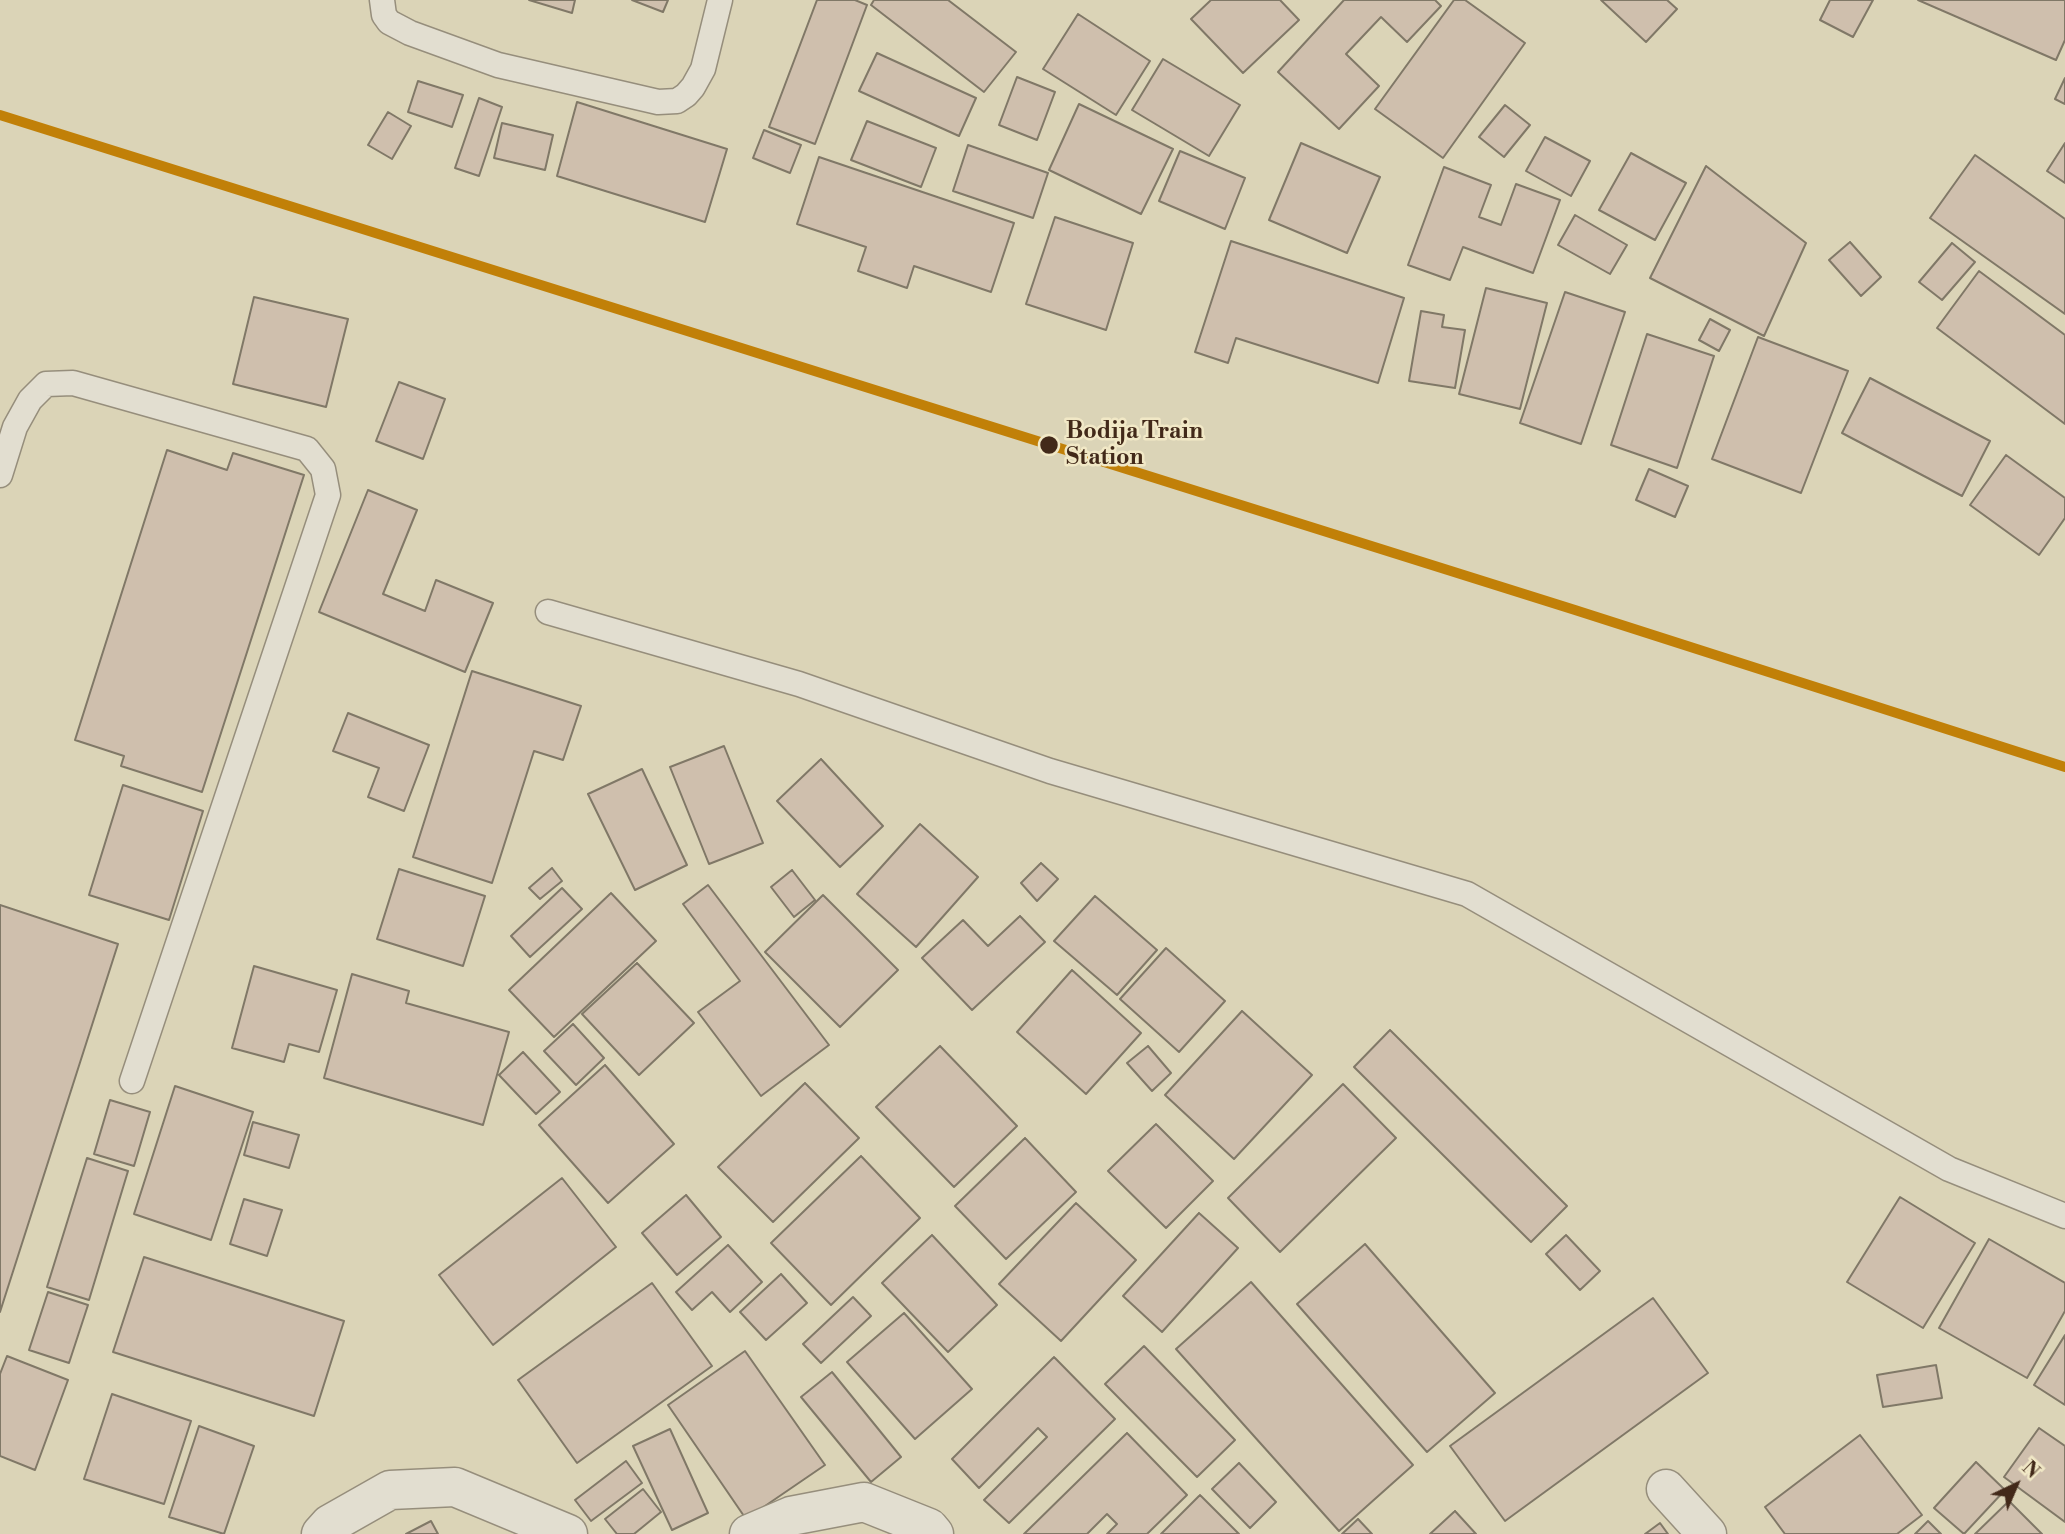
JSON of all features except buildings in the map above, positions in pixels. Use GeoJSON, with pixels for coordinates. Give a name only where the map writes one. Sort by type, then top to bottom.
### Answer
{"type":"FeatureCollection","features":[{"type":"Feature","properties":{"kind":"street"},"geometry":{"type":"LineString","coordinates":[[321,1534],[330,1524],[390,1490],[455,1487],[568,1534]]}},
{"type":"Feature","properties":{"kind":"street"},"geometry":{"type":"LineString","coordinates":[[1665,1489],[1707,1534]]}},
{"type":"Feature","properties":{"kind":"street"},"geometry":{"type":"LineString","coordinates":[[749,1534],[791,1516],[864,1502],[929,1528],[934,1534]]}},
{"type":"Feature","properties":{"kind":"lane"},"geometry":{"type":"LineString","coordinates":[[382,0],[384,15],[389,22],[410,33],[498,65],[658,102],[677,101],[693,87],[703,69],[720,0]]}},
{"type":"Feature","properties":{"kind":"lane"},"geometry":{"type":"LineString","coordinates":[[0,475],[15,427],[30,400],[46,384],[73,383],[307,449],[323,469],[328,495],[132,1081]]}},
{"type":"Feature","properties":{"kind":"lane"},"geometry":{"type":"LineString","coordinates":[[548,612],[799,684],[1050,771],[1467,894],[1949,1169],[2065,1216]]}},
{"type":"Feature","properties":{"kind":"transit line"},"geometry":{"type":"LineString","coordinates":[[0,115],[1575,610],[2065,767]]}},
{"type":"Feature","properties":{"kind":"place","name":"Bodija Train Station"},"geometry":{"type":"Point","coordinates":[1049,445]}}]}
